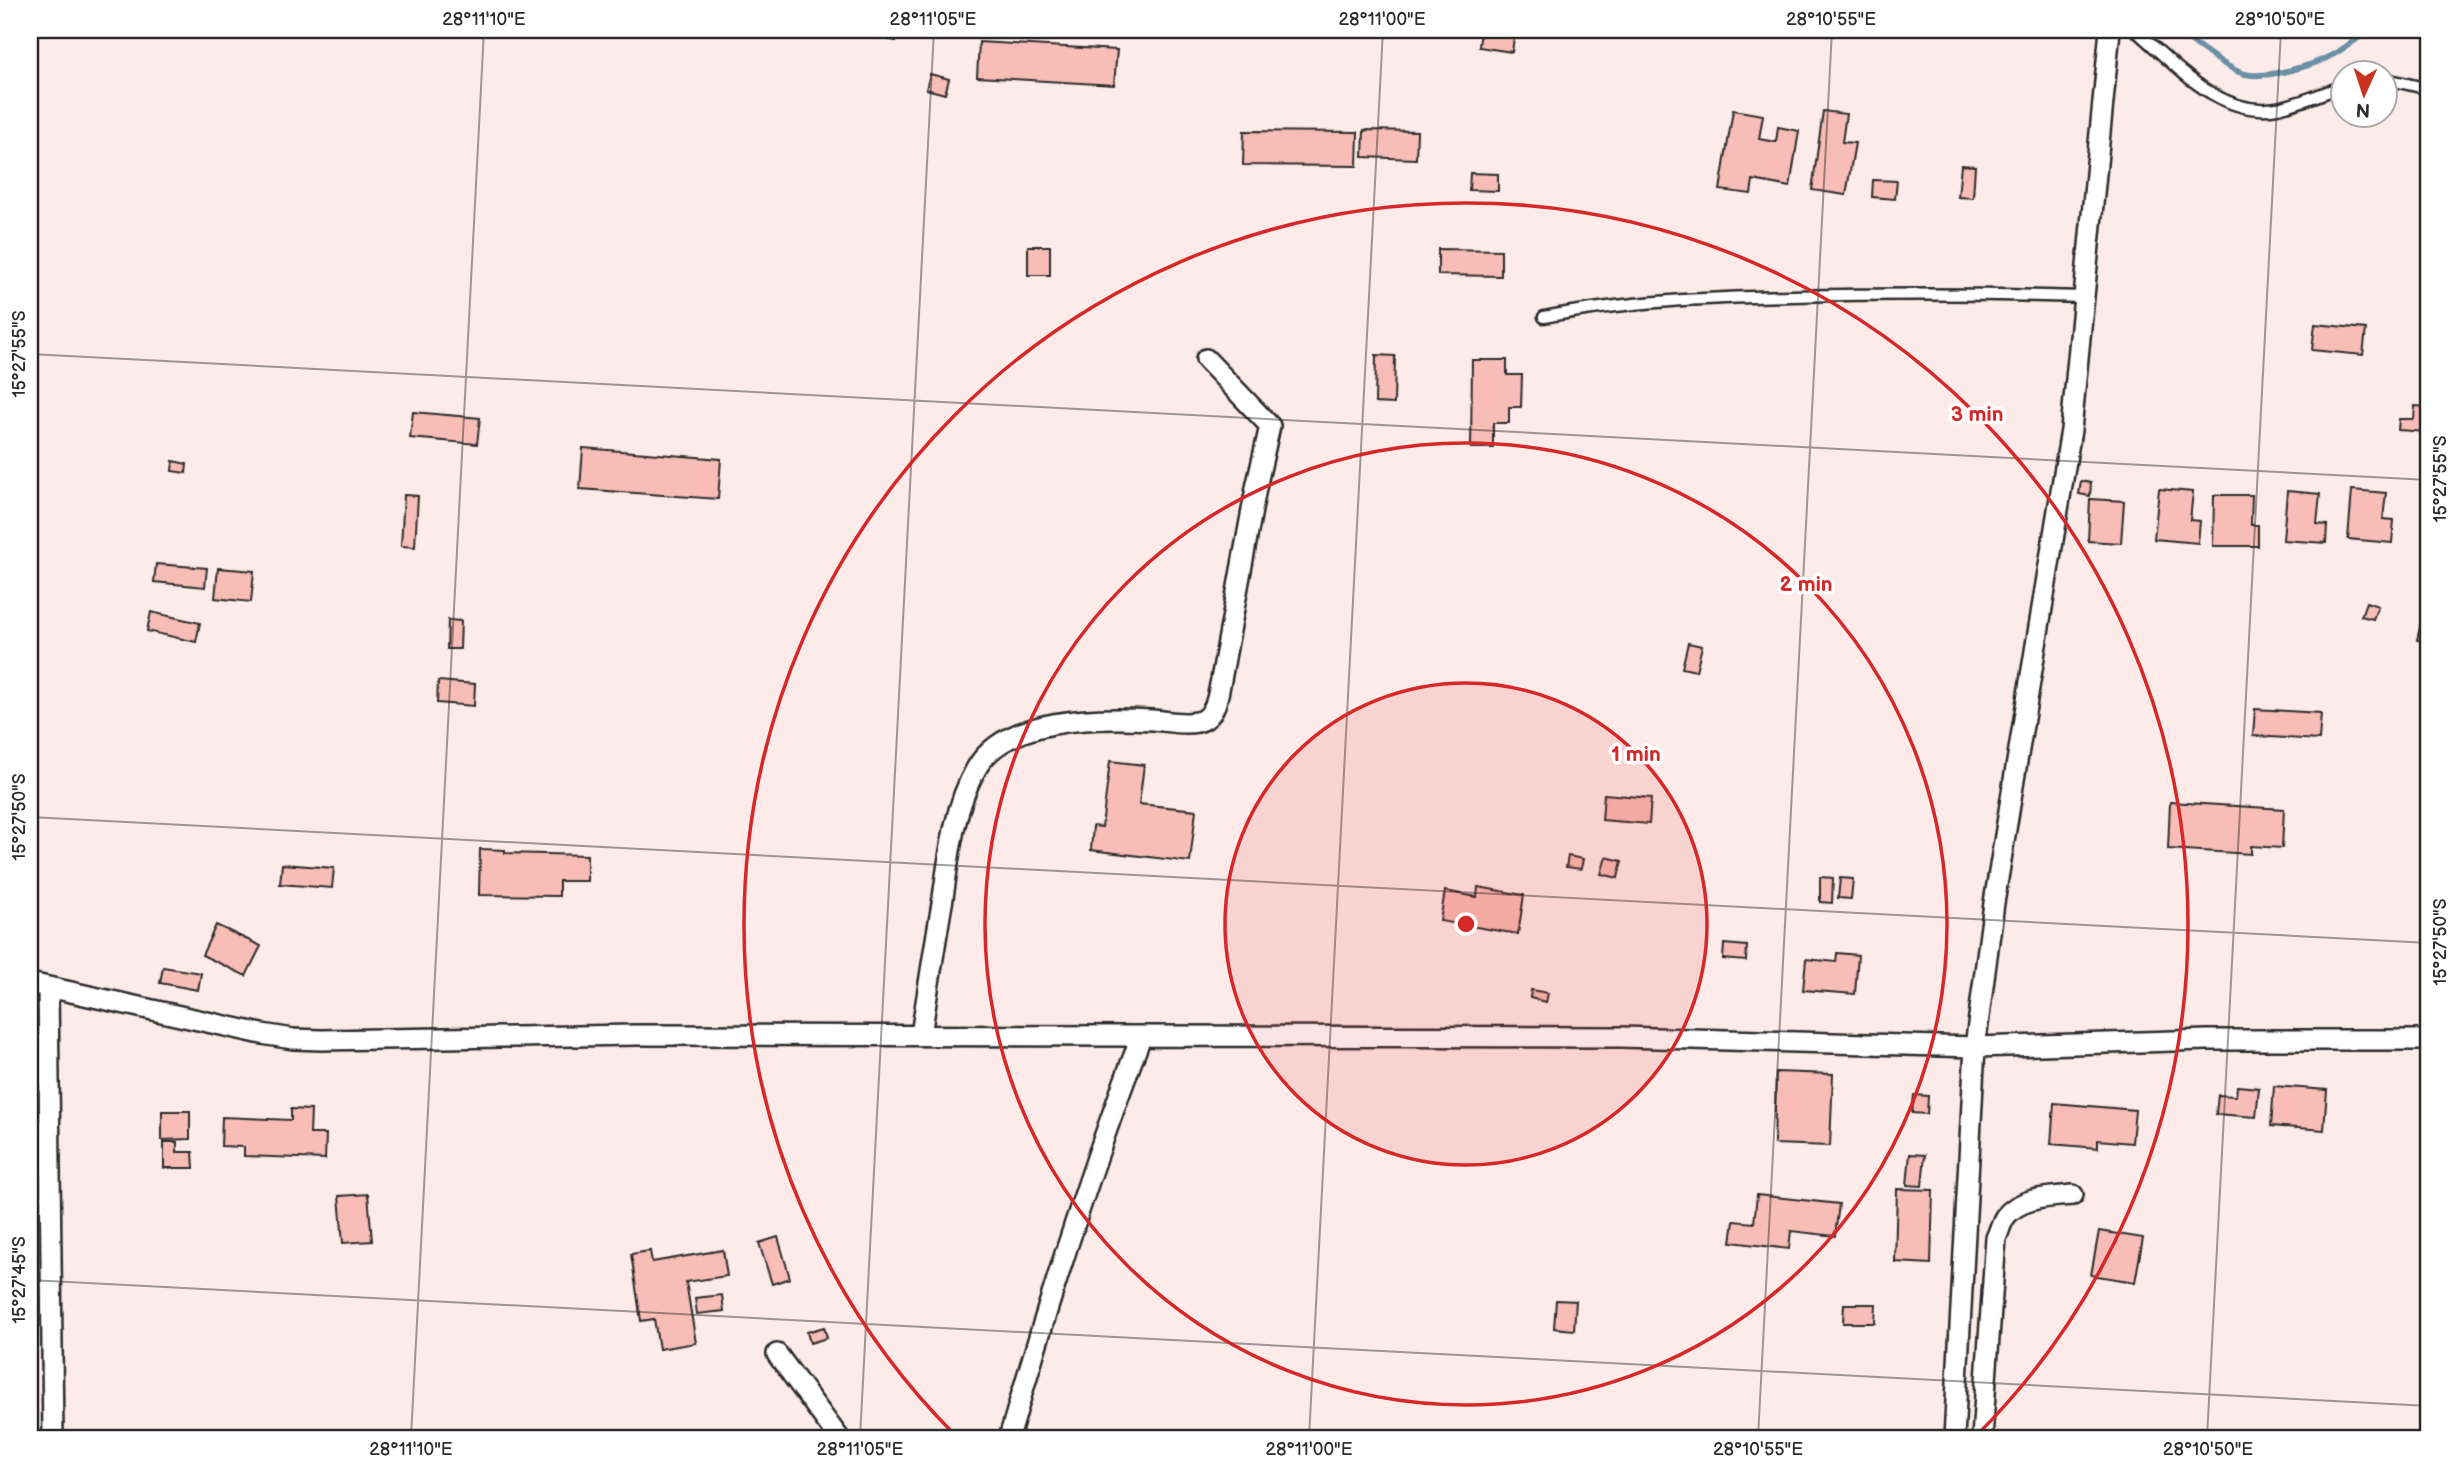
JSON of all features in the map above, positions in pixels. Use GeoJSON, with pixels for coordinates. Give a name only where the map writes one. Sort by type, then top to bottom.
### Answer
{"type":"FeatureCollection","features":[{"type":"Feature","properties":{"kind":"street"},"geometry":{"type":"LineString","coordinates":[[1954,1438],[1975,1047],[1996,890],[2071,430],[2110,30]]}},
{"type":"Feature","properties":{"kind":"street"},"geometry":{"type":"LineString","coordinates":[[921,1035],[950,852],[960,808],[976,768],[992,748],[1015,736],[1081,719],[1190,723],[1203,720],[1213,712],[1269,426],[1206,359]]}},
{"type":"Feature","properties":{"kind":"street"},"geometry":{"type":"LineString","coordinates":[[53,1438],[39,986],[293,1039],[636,1035],[1621,1037],[1975,1047],[2181,1041],[2429,1041]]}},
{"type":"Feature","properties":{"kind":"street"},"geometry":{"type":"LineString","coordinates":[[1009,1438],[1044,1314],[1141,1037]]}},
{"type":"Feature","properties":{"kind":"street"},"geometry":{"type":"LineString","coordinates":[[1982,1438],[1996,1238],[2005,1217],[2019,1206],[2040,1198],[2073,1195]]}},
{"type":"Feature","properties":{"kind":"street"},"geometry":{"type":"LineString","coordinates":[[777,1354],[839,1438]]}},
{"type":"Feature","properties":{"kind":"lane"},"geometry":{"type":"LineString","coordinates":[[2135,30],[2204,90],[2227,102],[2261,109],[2278,108],[2330,90]]}},
{"type":"Feature","properties":{"kind":"lane"},"geometry":{"type":"LineString","coordinates":[[2400,82],[2429,89]]}},
{"type":"Feature","properties":{"kind":"lane"},"geometry":{"type":"LineString","coordinates":[[1544,317],[1622,304],[1703,298],[1958,294],[2084,297]]}},
{"type":"Feature","properties":{"kind":"building"},"geometry":{"type":"Polygon","coordinates":[[[882,30],[898,30],[896,41],[880,38],[882,30]]]}},
{"type":"Feature","properties":{"kind":"building"},"geometry":{"type":"Polygon","coordinates":[[[1481,30],[1515,30],[1512,52],[1479,47],[1481,30]]]}},
{"type":"Feature","properties":{"kind":"building"},"geometry":{"type":"Polygon","coordinates":[[[979,42],[1117,50],[1114,85],[977,77],[979,42]]]}},
{"type":"Feature","properties":{"kind":"building"},"geometry":{"type":"Polygon","coordinates":[[[930,74],[949,79],[945,94],[926,89],[930,74]]]}},
{"type":"Feature","properties":{"kind":"building"},"geometry":{"type":"Polygon","coordinates":[[[1733,110],[1763,115],[1759,139],[1776,142],[1778,127],[1799,131],[1790,187],[1753,180],[1751,194],[1720,190],[1733,110]]]}},
{"type":"Feature","properties":{"kind":"building"},"geometry":{"type":"Polygon","coordinates":[[[1823,111],[1846,114],[1842,142],[1855,143],[1846,195],[1812,190],[1823,111]]]}},
{"type":"Feature","properties":{"kind":"building"},"geometry":{"type":"Polygon","coordinates":[[[1364,130],[1417,131],[1416,159],[1363,157],[1364,130]]]}},
{"type":"Feature","properties":{"kind":"building"},"geometry":{"type":"Polygon","coordinates":[[[1244,131],[1358,132],[1357,166],[1243,165],[1244,131]]]}},
{"type":"Feature","properties":{"kind":"building"},"geometry":{"type":"Polygon","coordinates":[[[1961,165],[1975,166],[1973,198],[1958,197],[1961,165]]]}},
{"type":"Feature","properties":{"kind":"building"},"geometry":{"type":"Polygon","coordinates":[[[1470,173],[1498,174],[1498,191],[1469,190],[1470,173]]]}},
{"type":"Feature","properties":{"kind":"building"},"geometry":{"type":"Polygon","coordinates":[[[1873,180],[1897,181],[1895,199],[1872,197],[1873,180]]]}},
{"type":"Feature","properties":{"kind":"building"},"geometry":{"type":"Polygon","coordinates":[[[1028,246],[1050,246],[1050,275],[1028,275],[1028,246]]]}},
{"type":"Feature","properties":{"kind":"building"},"geometry":{"type":"Polygon","coordinates":[[[1438,249],[1501,250],[1501,276],[1438,275],[1438,249]]]}},
{"type":"Feature","properties":{"kind":"building"},"geometry":{"type":"Polygon","coordinates":[[[2426,301],[2429,301],[2429,331],[2422,330],[2426,301]]]}},
{"type":"Feature","properties":{"kind":"building"},"geometry":{"type":"Polygon","coordinates":[[[2315,324],[2366,329],[2363,355],[2312,350],[2315,324]]]}},
{"type":"Feature","properties":{"kind":"building"},"geometry":{"type":"Polygon","coordinates":[[[1376,355],[1395,356],[1394,404],[1375,403],[1376,355]]]}},
{"type":"Feature","properties":{"kind":"building"},"geometry":{"type":"Polygon","coordinates":[[[1472,360],[1507,360],[1507,375],[1522,375],[1521,407],[1509,407],[1509,423],[1493,423],[1493,448],[1471,448],[1472,360]]]}},
{"type":"Feature","properties":{"kind":"building"},"geometry":{"type":"Polygon","coordinates":[[[2415,406],[2428,407],[2426,432],[2398,430],[2399,419],[2414,419],[2415,406]]]}},
{"type":"Feature","properties":{"kind":"building"},"geometry":{"type":"Polygon","coordinates":[[[413,412],[480,418],[477,444],[410,438],[413,412]]]}},
{"type":"Feature","properties":{"kind":"building"},"geometry":{"type":"Polygon","coordinates":[[[583,448],[721,459],[718,499],[580,489],[583,448]]]}},
{"type":"Feature","properties":{"kind":"building"},"geometry":{"type":"Polygon","coordinates":[[[173,461],[187,464],[186,473],[172,471],[173,461]]]}},
{"type":"Feature","properties":{"kind":"building"},"geometry":{"type":"Polygon","coordinates":[[[2081,481],[2091,483],[2090,496],[2079,494],[2081,481]]]}},
{"type":"Feature","properties":{"kind":"building"},"geometry":{"type":"Polygon","coordinates":[[[2159,489],[2193,492],[2190,520],[2200,521],[2198,543],[2154,539],[2159,489]]]}},
{"type":"Feature","properties":{"kind":"building"},"geometry":{"type":"Polygon","coordinates":[[[2352,490],[2386,493],[2383,519],[2394,520],[2392,543],[2348,539],[2352,490]]]}},
{"type":"Feature","properties":{"kind":"building"},"geometry":{"type":"Polygon","coordinates":[[[2287,491],[2320,494],[2317,524],[2327,525],[2326,543],[2283,540],[2287,491]]]}},
{"type":"Feature","properties":{"kind":"building"},"geometry":{"type":"Polygon","coordinates":[[[404,495],[418,496],[415,547],[401,546],[404,495]]]}},
{"type":"Feature","properties":{"kind":"building"},"geometry":{"type":"Polygon","coordinates":[[[2214,495],[2252,495],[2251,525],[2258,525],[2258,546],[2213,546],[2214,495]]]}},
{"type":"Feature","properties":{"kind":"building"},"geometry":{"type":"Polygon","coordinates":[[[2090,499],[2124,501],[2121,543],[2088,541],[2090,499]]]}},
{"type":"Feature","properties":{"kind":"building"},"geometry":{"type":"Polygon","coordinates":[[[156,564],[207,568],[205,587],[154,582],[156,564]]]}},
{"type":"Feature","properties":{"kind":"building"},"geometry":{"type":"Polygon","coordinates":[[[218,568],[254,571],[251,602],[215,598],[218,568]]]}},
{"type":"Feature","properties":{"kind":"building"},"geometry":{"type":"Polygon","coordinates":[[[2366,602],[2378,606],[2373,619],[2361,616],[2366,602]]]}},
{"type":"Feature","properties":{"kind":"building"},"geometry":{"type":"Polygon","coordinates":[[[2425,605],[2429,606],[2429,642],[2417,640],[2425,605]]]}},
{"type":"Feature","properties":{"kind":"building"},"geometry":{"type":"Polygon","coordinates":[[[151,612],[200,623],[196,642],[147,631],[151,612]]]}},
{"type":"Feature","properties":{"kind":"building"},"geometry":{"type":"Polygon","coordinates":[[[448,620],[461,621],[460,649],[447,649],[448,620]]]}},
{"type":"Feature","properties":{"kind":"building"},"geometry":{"type":"Polygon","coordinates":[[[1688,643],[1702,646],[1696,671],[1682,668],[1688,643]]]}},
{"type":"Feature","properties":{"kind":"building"},"geometry":{"type":"Polygon","coordinates":[[[438,681],[475,684],[474,706],[437,703],[438,681]]]}},
{"type":"Feature","properties":{"kind":"building"},"geometry":{"type":"Polygon","coordinates":[[[2255,709],[2321,713],[2319,740],[2253,736],[2255,709]]]}},
{"type":"Feature","properties":{"kind":"building"},"geometry":{"type":"Polygon","coordinates":[[[1110,761],[1144,765],[1139,804],[1196,810],[1190,862],[1091,850],[1093,826],[1102,827],[1110,761]]]}},
{"type":"Feature","properties":{"kind":"building"},"geometry":{"type":"Polygon","coordinates":[[[1604,794],[1651,798],[1649,824],[1602,820],[1604,794]]]}},
{"type":"Feature","properties":{"kind":"building"},"geometry":{"type":"Polygon","coordinates":[[[2170,802],[2284,809],[2282,848],[2251,846],[2251,854],[2168,849],[2170,802]]]}},
{"type":"Feature","properties":{"kind":"building"},"geometry":{"type":"Polygon","coordinates":[[[480,849],[505,850],[505,853],[587,855],[587,881],[559,881],[559,896],[479,895],[480,849]]]}},
{"type":"Feature","properties":{"kind":"building"},"geometry":{"type":"Polygon","coordinates":[[[1568,856],[1583,859],[1581,869],[1566,867],[1568,856]]]}},
{"type":"Feature","properties":{"kind":"building"},"geometry":{"type":"Polygon","coordinates":[[[1606,857],[1622,861],[1618,878],[1601,874],[1606,857]]]}},
{"type":"Feature","properties":{"kind":"building"},"geometry":{"type":"Polygon","coordinates":[[[282,864],[334,868],[332,888],[280,884],[282,864]]]}},
{"type":"Feature","properties":{"kind":"building"},"geometry":{"type":"Polygon","coordinates":[[[1820,877],[1833,878],[1832,903],[1820,902],[1820,877]]]}},
{"type":"Feature","properties":{"kind":"building"},"geometry":{"type":"Polygon","coordinates":[[[1840,878],[1853,879],[1851,899],[1838,898],[1840,878]]]}},
{"type":"Feature","properties":{"kind":"building"},"geometry":{"type":"Polygon","coordinates":[[[1478,887],[1524,895],[1518,934],[1440,921],[1445,891],[1477,897],[1478,887]]]}},
{"type":"Feature","properties":{"kind":"building"},"geometry":{"type":"Polygon","coordinates":[[[216,925],[261,946],[246,976],[202,955],[216,925]]]}},
{"type":"Feature","properties":{"kind":"building"},"geometry":{"type":"Polygon","coordinates":[[[1724,944],[1747,946],[1746,961],[1723,959],[1724,944]]]}},
{"type":"Feature","properties":{"kind":"building"},"geometry":{"type":"Polygon","coordinates":[[[1837,953],[1858,955],[1855,994],[1803,990],[1806,959],[1836,962],[1837,953]]]}},
{"type":"Feature","properties":{"kind":"building"},"geometry":{"type":"Polygon","coordinates":[[[163,967],[201,973],[198,990],[160,983],[163,967]]]}},
{"type":"Feature","properties":{"kind":"building"},"geometry":{"type":"Polygon","coordinates":[[[1531,990],[1548,993],[1546,1002],[1530,998],[1531,990]]]}},
{"type":"Feature","properties":{"kind":"building"},"geometry":{"type":"Polygon","coordinates":[[[1776,1072],[1833,1074],[1830,1146],[1774,1144],[1776,1072]]]}},
{"type":"Feature","properties":{"kind":"building"},"geometry":{"type":"Polygon","coordinates":[[[2237,1086],[2259,1088],[2256,1117],[2216,1114],[2218,1095],[2236,1096],[2237,1086]]]}},
{"type":"Feature","properties":{"kind":"building"},"geometry":{"type":"Polygon","coordinates":[[[2274,1086],[2327,1090],[2324,1130],[2271,1126],[2274,1086]]]}},
{"type":"Feature","properties":{"kind":"building"},"geometry":{"type":"Polygon","coordinates":[[[1914,1095],[1928,1096],[1927,1114],[1912,1113],[1914,1095]]]}},
{"type":"Feature","properties":{"kind":"building"},"geometry":{"type":"Polygon","coordinates":[[[2054,1103],[2135,1110],[2132,1143],[2098,1140],[2098,1148],[2051,1144],[2054,1103]]]}},
{"type":"Feature","properties":{"kind":"building"},"geometry":{"type":"Polygon","coordinates":[[[291,1109],[311,1110],[310,1134],[326,1134],[325,1159],[244,1156],[244,1147],[221,1146],[222,1117],[291,1120],[291,1109]]]}},
{"type":"Feature","properties":{"kind":"building"},"geometry":{"type":"Polygon","coordinates":[[[162,1111],[190,1111],[190,1139],[162,1140],[162,1111]]]}},
{"type":"Feature","properties":{"kind":"building"},"geometry":{"type":"Polygon","coordinates":[[[164,1142],[177,1142],[177,1152],[193,1152],[194,1168],[164,1168],[164,1142]]]}},
{"type":"Feature","properties":{"kind":"building"},"geometry":{"type":"Polygon","coordinates":[[[1910,1154],[1925,1155],[1922,1186],[1907,1185],[1910,1154]]]}},
{"type":"Feature","properties":{"kind":"building"},"geometry":{"type":"Polygon","coordinates":[[[1897,1189],[1933,1190],[1931,1264],[1895,1262],[1897,1189]]]}},
{"type":"Feature","properties":{"kind":"building"},"geometry":{"type":"Polygon","coordinates":[[[368,1194],[372,1241],[343,1243],[339,1196],[368,1194]]]}},
{"type":"Feature","properties":{"kind":"building"},"geometry":{"type":"Polygon","coordinates":[[[1757,1195],[1839,1204],[1835,1236],[1791,1231],[1789,1249],[1731,1242],[1734,1221],[1754,1223],[1757,1195]]]}},
{"type":"Feature","properties":{"kind":"building"},"geometry":{"type":"Polygon","coordinates":[[[2099,1231],[2143,1238],[2135,1282],[2091,1275],[2099,1231]]]}},
{"type":"Feature","properties":{"kind":"building"},"geometry":{"type":"Polygon","coordinates":[[[778,1237],[790,1278],[772,1284],[759,1243],[778,1237]]]}},
{"type":"Feature","properties":{"kind":"building"},"geometry":{"type":"Polygon","coordinates":[[[723,1250],[727,1276],[686,1282],[696,1343],[659,1349],[654,1319],[641,1321],[631,1254],[650,1251],[652,1262],[723,1250]]]}},
{"type":"Feature","properties":{"kind":"building"},"geometry":{"type":"Polygon","coordinates":[[[722,1295],[724,1311],[697,1314],[695,1298],[722,1295]]]}},
{"type":"Feature","properties":{"kind":"building"},"geometry":{"type":"Polygon","coordinates":[[[1556,1300],[1576,1301],[1574,1330],[1554,1328],[1556,1300]]]}},
{"type":"Feature","properties":{"kind":"building"},"geometry":{"type":"Polygon","coordinates":[[[1844,1304],[1876,1304],[1875,1323],[1843,1323],[1844,1304]]]}},
{"type":"Feature","properties":{"kind":"building"},"geometry":{"type":"Polygon","coordinates":[[[824,1327],[827,1338],[810,1343],[807,1332],[824,1327]]]}},
{"type":"Feature","properties":{"kind":"waterway"},"geometry":{"type":"LineString","coordinates":[[2177,30],[2231,68],[2243,74],[2255,75],[2312,64],[2334,54],[2368,30]]}}]}
